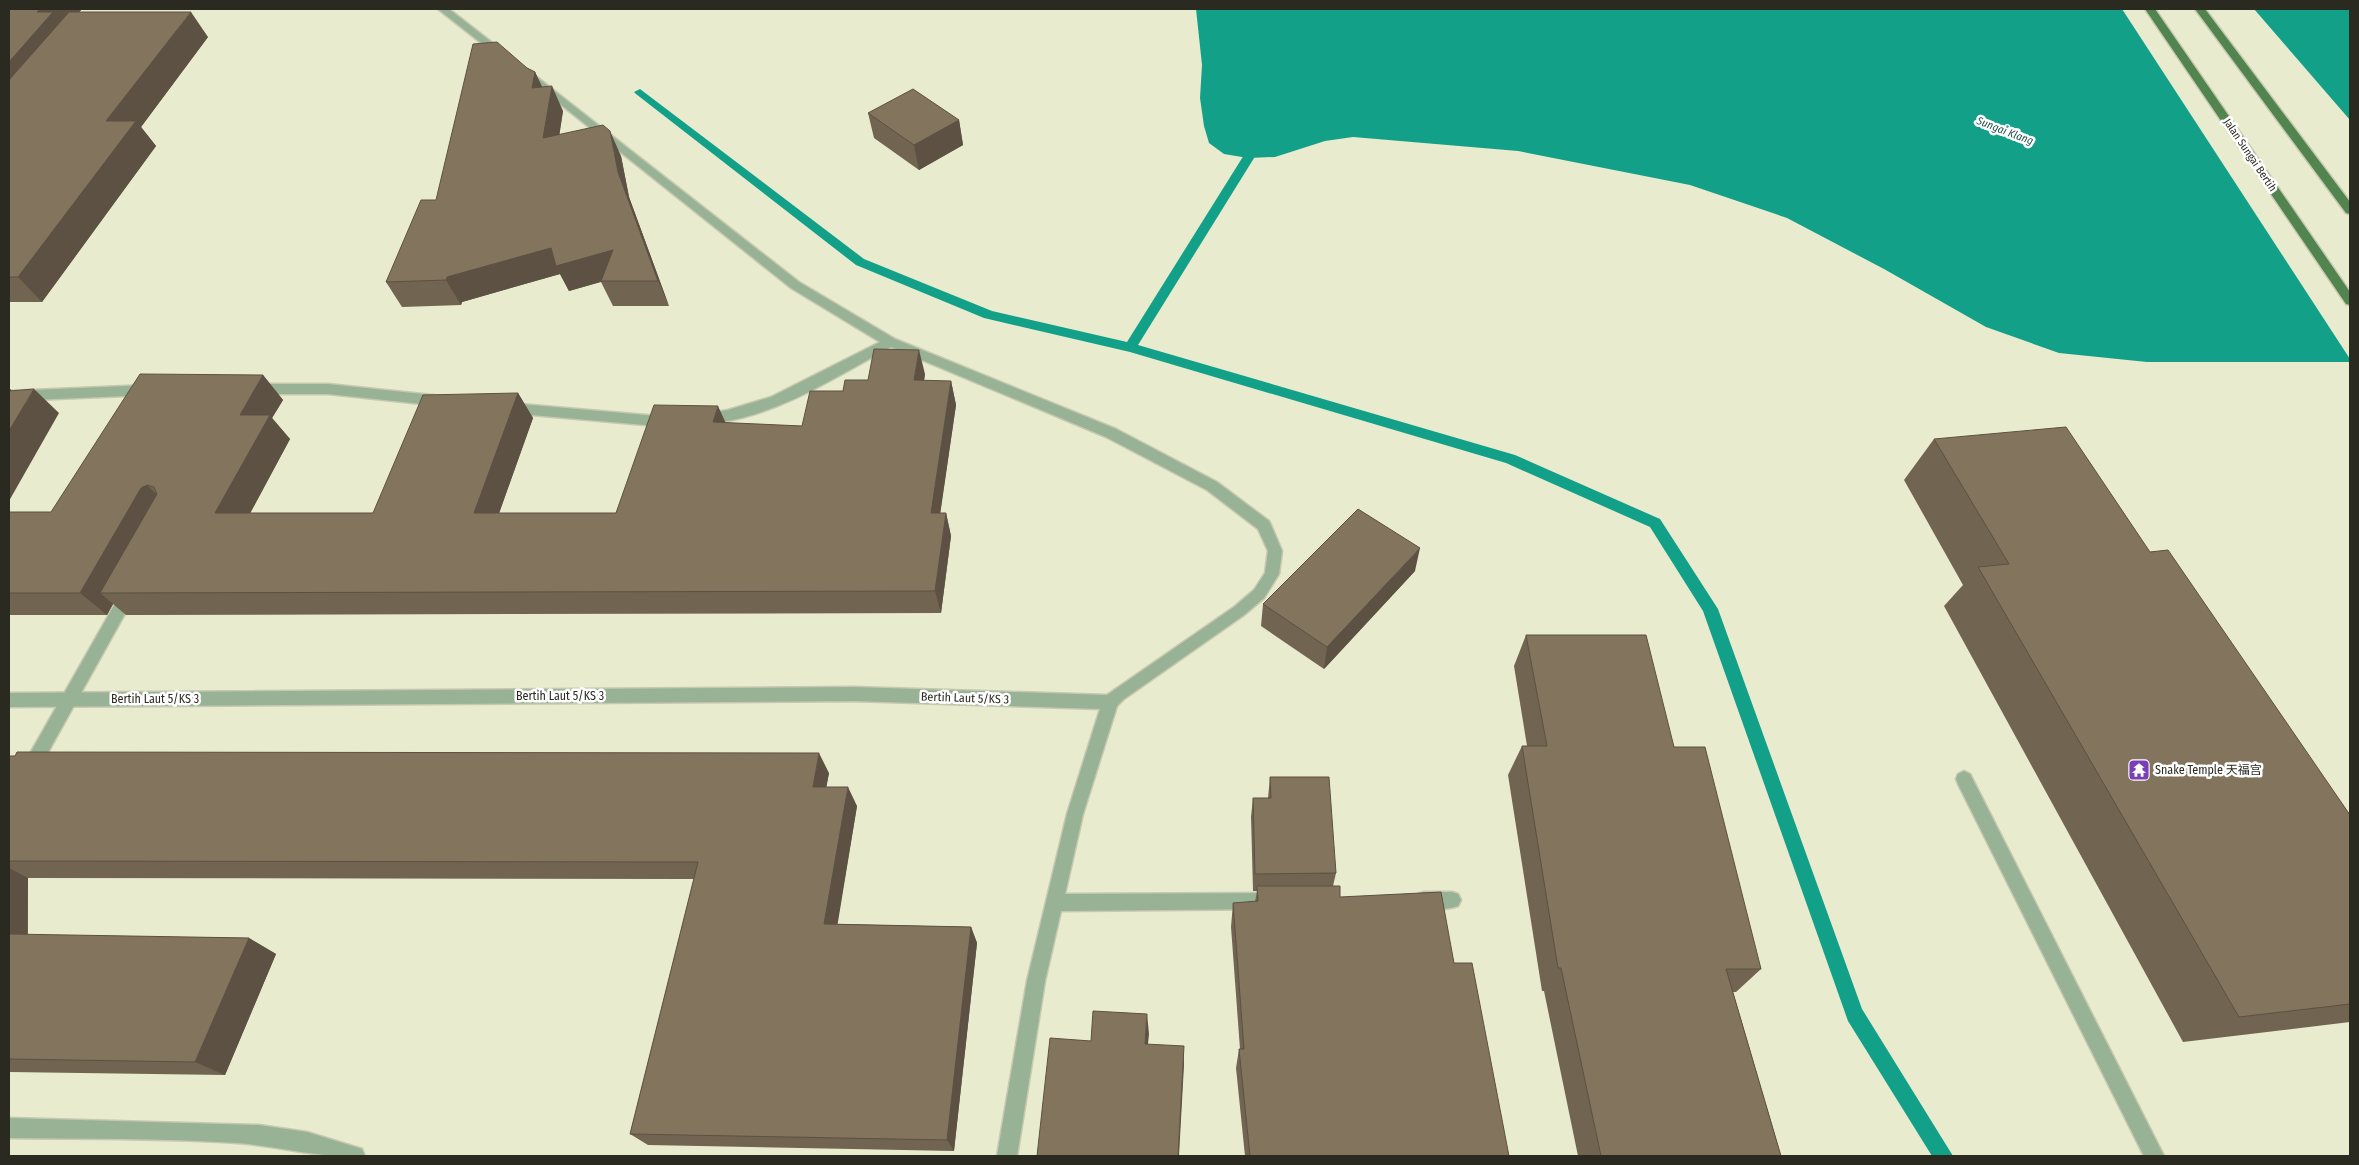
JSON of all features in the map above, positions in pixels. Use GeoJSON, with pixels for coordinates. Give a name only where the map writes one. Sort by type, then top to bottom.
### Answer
{"type":"FeatureCollection","features":[{"type":"Feature","properties":{"kind":"main road","name":"Jalan Sungai Bertih"},"geometry":{"type":"LineString","coordinates":[[2150,9],[2350,301]]}},
{"type":"Feature","properties":{"kind":"main road"},"geometry":{"type":"LineString","coordinates":[[2200,9],[2350,210]]}},
{"type":"Feature","properties":{"kind":"street"},"geometry":{"type":"LineString","coordinates":[[443,9],[524,70],[795,285],[890,342],[1110,433],[1212,486],[1264,525],[1274,551],[1272,574],[1259,594],[1239,611],[1118,694],[1110,702],[1075,814],[1036,982],[1007,1156]]}},
{"type":"Feature","properties":{"kind":"street"},"geometry":{"type":"LineString","coordinates":[[497,407],[616,419],[683,421],[726,418],[778,400],[890,342]]}},
{"type":"Feature","properties":{"kind":"street"},"geometry":{"type":"LineString","coordinates":[[241,389],[328,389],[457,402]]}},
{"type":"Feature","properties":{"kind":"street"},"geometry":{"type":"LineString","coordinates":[[9,396],[164,390]]}},
{"type":"Feature","properties":{"kind":"street"},"geometry":{"type":"LineString","coordinates":[[23,782],[138,577]]}},
{"type":"Feature","properties":{"kind":"street","name":"Bertih Laut 5/KS 3"},"geometry":{"type":"LineString","coordinates":[[9,700],[854,694],[1110,702]]}},
{"type":"Feature","properties":{"kind":"street"},"geometry":{"type":"LineString","coordinates":[[1964,779],[2154,1156]]}},
{"type":"Feature","properties":{"kind":"street"},"geometry":{"type":"LineString","coordinates":[[1402,900],[1452,900]]}},
{"type":"Feature","properties":{"kind":"street"},"geometry":{"type":"LineString","coordinates":[[1055,903],[1294,901]]}},
{"type":"Feature","properties":{"kind":"street"},"geometry":{"type":"LineString","coordinates":[[9,1128],[221,1132],[300,1139],[355,1156]]}},
{"type":"Feature","properties":{"kind":"water","name":"Sungai Klang"},"geometry":{"type":"Polygon","coordinates":[[[1196,9],[2350,9],[2350,362],[2147,362],[2059,353],[1986,327],[1884,269],[1787,218],[1690,185],[1518,151],[1353,137],[1325,141],[1275,157],[1248,158],[1224,154],[1209,143],[1204,126],[1200,98],[1202,65],[1196,9]]]}},
{"type":"Feature","properties":{"kind":"pier"},"geometry":{"type":"Polygon","coordinates":[[[2122,9],[2254,9],[2350,120],[2350,359],[2122,9]]]}},
{"type":"Feature","properties":{"kind":"building"},"geometry":{"type":"Polygon","coordinates":[[[9,9],[40,9],[37,12],[53,12],[9,62],[9,9]]]}},
{"type":"Feature","properties":{"kind":"building"},"geometry":{"type":"Polygon","coordinates":[[[69,12],[191,12],[106,121],[136,121],[18,277],[9,277],[9,80],[69,12]]]}},
{"type":"Feature","properties":{"kind":"building"},"geometry":{"type":"Polygon","coordinates":[[[497,42],[527,68],[535,72],[532,88],[552,86],[543,138],[603,125],[610,131],[618,172],[658,281],[601,281],[613,250],[556,266],[551,248],[447,277],[446,280],[386,282],[421,200],[436,200],[473,44],[497,42]]]}},
{"type":"Feature","properties":{"kind":"building"},"geometry":{"type":"Polygon","coordinates":[[[913,89],[959,120],[914,145],[868,113],[913,89]]]}},
{"type":"Feature","properties":{"kind":"building"},"geometry":{"type":"Polygon","coordinates":[[[874,349],[919,350],[914,380],[951,381],[931,513],[946,513],[935,591],[100,593],[157,494],[154,487],[147,485],[141,488],[80,593],[9,593],[9,512],[51,512],[140,374],[263,375],[240,415],[270,415],[215,513],[373,513],[423,395],[518,393],[474,513],[616,513],[654,405],[718,406],[713,422],[802,426],[810,391],[843,391],[845,380],[868,380],[874,349]]]}},
{"type":"Feature","properties":{"kind":"building"},"geometry":{"type":"Polygon","coordinates":[[[34,389],[9,431],[9,391],[34,389]]]}},
{"type":"Feature","properties":{"kind":"building","name":"Snake Temple 天福宫"},"geometry":{"type":"Polygon","coordinates":[[[2066,427],[2150,552],[2168,550],[2350,815],[2350,1004],[2239,1017],[1978,567],[2009,564],[1934,439],[2066,427]]]}},
{"type":"Feature","properties":{"kind":"building"},"geometry":{"type":"Polygon","coordinates":[[[1358,509],[1420,548],[1327,647],[1263,604],[1358,509]]]}},
{"type":"Feature","properties":{"kind":"building"},"geometry":{"type":"Polygon","coordinates":[[[1526,635],[1646,635],[1674,747],[1705,747],[1761,969],[1726,969],[1781,1156],[1601,1156],[1561,968],[1558,968],[1522,746],[1547,746],[1526,635]]]}},
{"type":"Feature","properties":{"kind":"building"},"geometry":{"type":"Polygon","coordinates":[[[17,752],[819,753],[813,787],[848,787],[824,924],[971,927],[947,1140],[630,1134],[698,862],[9,861],[9,756],[15,756],[17,752]]]}},
{"type":"Feature","properties":{"kind":"building"},"geometry":{"type":"Polygon","coordinates":[[[1270,777],[1329,777],[1336,873],[1255,874],[1253,798],[1271,798],[1270,777]]]}},
{"type":"Feature","properties":{"kind":"building"},"geometry":{"type":"Polygon","coordinates":[[[1257,886],[1340,886],[1340,897],[1441,892],[1454,963],[1472,963],[1509,1156],[1250,1156],[1239,1049],[1244,1049],[1233,903],[1258,901],[1257,886]]]}},
{"type":"Feature","properties":{"kind":"building"},"geometry":{"type":"Polygon","coordinates":[[[9,934],[249,938],[195,1062],[9,1059],[9,934]]]}},
{"type":"Feature","properties":{"kind":"building"},"geometry":{"type":"Polygon","coordinates":[[[1093,1011],[1147,1014],[1145,1044],[1184,1046],[1178,1156],[1037,1156],[1050,1038],[1091,1041],[1093,1011]]]}},
{"type":"Feature","properties":{"kind":"waterway"},"geometry":{"type":"LineString","coordinates":[[640,92],[860,262],[989,315],[1130,347]]}},
{"type":"Feature","properties":{"kind":"waterway"},"geometry":{"type":"LineString","coordinates":[[1130,347],[1258,142]]}},
{"type":"Feature","properties":{"kind":"waterway"},"geometry":{"type":"LineString","coordinates":[[1130,347],[1510,459],[1655,523],[1710,609],[1855,1014],[1943,1156]]}},
{"type":"Feature","properties":{"kind":"place","name":"Snake Temple 天福宫"},"geometry":{"type":"Point","coordinates":[2139,770]}}]}
